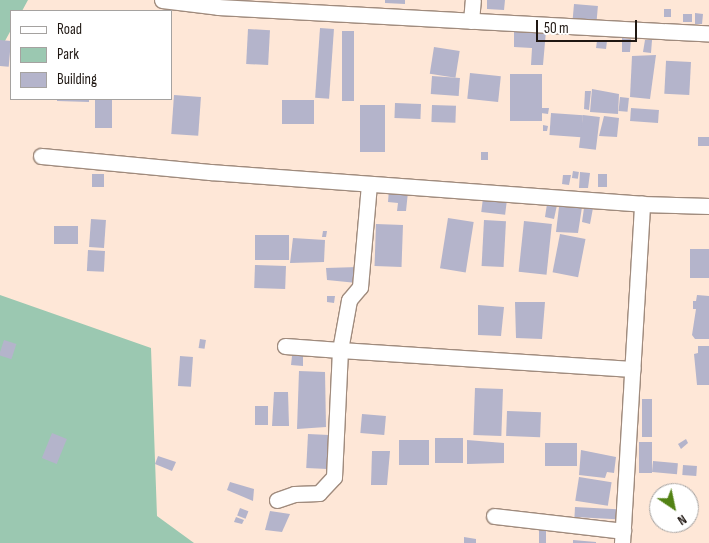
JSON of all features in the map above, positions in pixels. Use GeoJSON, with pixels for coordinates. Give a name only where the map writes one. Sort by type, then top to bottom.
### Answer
{"type":"FeatureCollection","features":[{"type":"Feature","properties":{"kind":"street"},"geometry":{"type":"LineString","coordinates":[[162,0],[218,7],[709,34]]}},
{"type":"Feature","properties":{"kind":"street"},"geometry":{"type":"LineString","coordinates":[[472,20],[473,0]]}},
{"type":"Feature","properties":{"kind":"street"},"geometry":{"type":"LineString","coordinates":[[41,156],[369,184],[642,204],[709,206]]}},
{"type":"Feature","properties":{"kind":"street"},"geometry":{"type":"LineString","coordinates":[[278,500],[294,494],[319,493],[334,477],[340,350],[349,300],[360,287],[369,184]]}},
{"type":"Feature","properties":{"kind":"street"},"geometry":{"type":"LineString","coordinates":[[494,516],[622,537],[642,204]]}},
{"type":"Feature","properties":{"kind":"street"},"geometry":{"type":"LineString","coordinates":[[285,346],[632,369]]}},
{"type":"Feature","properties":{"kind":"green space"},"geometry":{"type":"Polygon","coordinates":[[[0,0],[28,0],[23,10],[10,10],[10,32],[0,50],[0,0]]]}},
{"type":"Feature","properties":{"kind":"green space"},"geometry":{"type":"Polygon","coordinates":[[[0,295],[151,348],[157,516],[194,543],[0,543],[0,295]]]}},
{"type":"Feature","properties":{"kind":"building"},"geometry":{"type":"Polygon","coordinates":[[[385,0],[405,0],[405,4],[385,3],[385,0]]]}},
{"type":"Feature","properties":{"kind":"building"},"geometry":{"type":"Polygon","coordinates":[[[487,0],[505,0],[504,10],[487,9],[487,0]]]}},
{"type":"Feature","properties":{"kind":"building"},"geometry":{"type":"Polygon","coordinates":[[[574,4],[598,6],[597,21],[573,19],[574,4]]]}},
{"type":"Feature","properties":{"kind":"building"},"geometry":{"type":"Polygon","coordinates":[[[664,9],[671,9],[671,17],[664,17],[664,9]]]}},
{"type":"Feature","properties":{"kind":"building"},"geometry":{"type":"Polygon","coordinates":[[[695,13],[703,14],[702,24],[695,24],[695,13]]]}},
{"type":"Feature","properties":{"kind":"building"},"geometry":{"type":"Polygon","coordinates":[[[683,14],[692,14],[692,22],[683,22],[683,14]]]}},
{"type":"Feature","properties":{"kind":"building"},"geometry":{"type":"Polygon","coordinates":[[[320,28],[334,29],[329,99],[315,98],[320,28]]]}},
{"type":"Feature","properties":{"kind":"building"},"geometry":{"type":"Polygon","coordinates":[[[248,29],[270,30],[268,65],[246,64],[248,29]]]}},
{"type":"Feature","properties":{"kind":"building"},"geometry":{"type":"Polygon","coordinates":[[[342,31],[354,31],[354,101],[342,101],[342,31]]]}},
{"type":"Feature","properties":{"kind":"building"},"geometry":{"type":"Polygon","coordinates":[[[514,31],[546,31],[543,65],[531,65],[532,48],[514,47],[514,31]]]}},
{"type":"Feature","properties":{"kind":"building"},"geometry":{"type":"Polygon","coordinates":[[[622,38],[631,39],[630,52],[622,52],[622,38]]]}},
{"type":"Feature","properties":{"kind":"building"},"geometry":{"type":"Polygon","coordinates":[[[0,40],[10,41],[9,67],[0,66],[0,40]]]}},
{"type":"Feature","properties":{"kind":"building"},"geometry":{"type":"Polygon","coordinates":[[[645,40],[652,40],[651,53],[643,52],[645,40]]]}},
{"type":"Feature","properties":{"kind":"building"},"geometry":{"type":"Polygon","coordinates":[[[597,41],[607,41],[606,49],[596,48],[597,41]]]}},
{"type":"Feature","properties":{"kind":"building"},"geometry":{"type":"Polygon","coordinates":[[[434,47],[460,51],[455,78],[430,74],[434,47]]]}},
{"type":"Feature","properties":{"kind":"building"},"geometry":{"type":"Polygon","coordinates":[[[656,55],[650,99],[630,97],[632,56],[656,55]]]}},
{"type":"Feature","properties":{"kind":"building"},"geometry":{"type":"Polygon","coordinates":[[[666,61],[691,62],[689,95],[664,94],[666,61]]]}},
{"type":"Feature","properties":{"kind":"building"},"geometry":{"type":"Polygon","coordinates":[[[470,73],[501,76],[498,102],[467,99],[470,73]]]}},
{"type":"Feature","properties":{"kind":"building"},"geometry":{"type":"Polygon","coordinates":[[[510,74],[542,74],[542,121],[510,121],[510,74]]]}},
{"type":"Feature","properties":{"kind":"building"},"geometry":{"type":"Polygon","coordinates":[[[432,76],[460,78],[459,96],[431,94],[432,76]]]}},
{"type":"Feature","properties":{"kind":"building"},"geometry":{"type":"Polygon","coordinates":[[[592,89],[619,94],[618,114],[590,112],[592,89]]]}},
{"type":"Feature","properties":{"kind":"building"},"geometry":{"type":"Polygon","coordinates":[[[585,91],[591,91],[589,110],[584,109],[585,91]]]}},
{"type":"Feature","properties":{"kind":"building"},"geometry":{"type":"Polygon","coordinates":[[[174,95],[201,97],[198,136],[171,134],[174,95]]]}},
{"type":"Feature","properties":{"kind":"building"},"geometry":{"type":"Polygon","coordinates":[[[620,97],[629,98],[627,112],[619,111],[620,97]]]}},
{"type":"Feature","properties":{"kind":"building"},"geometry":{"type":"Polygon","coordinates":[[[89,100],[89,102],[57,101],[89,100]]]}},
{"type":"Feature","properties":{"kind":"building"},"geometry":{"type":"Polygon","coordinates":[[[95,100],[112,100],[112,128],[95,128],[95,100]]]}},
{"type":"Feature","properties":{"kind":"building"},"geometry":{"type":"Polygon","coordinates":[[[282,100],[314,100],[314,124],[282,124],[282,100]]]}},
{"type":"Feature","properties":{"kind":"building"},"geometry":{"type":"Polygon","coordinates":[[[395,103],[421,104],[420,119],[394,118],[395,103]]]}},
{"type":"Feature","properties":{"kind":"building"},"geometry":{"type":"Polygon","coordinates":[[[360,105],[385,105],[385,152],[360,152],[360,105]]]}},
{"type":"Feature","properties":{"kind":"building"},"geometry":{"type":"Polygon","coordinates":[[[432,105],[456,106],[455,123],[431,122],[432,105]]]}},
{"type":"Feature","properties":{"kind":"building"},"geometry":{"type":"Polygon","coordinates":[[[541,108],[549,108],[548,114],[541,113],[541,108]]]}},
{"type":"Feature","properties":{"kind":"building"},"geometry":{"type":"Polygon","coordinates":[[[631,108],[659,110],[658,123],[630,121],[631,108]]]}},
{"type":"Feature","properties":{"kind":"building"},"geometry":{"type":"Polygon","coordinates":[[[551,113],[583,115],[581,137],[549,135],[551,113]]]}},
{"type":"Feature","properties":{"kind":"building"},"geometry":{"type":"Polygon","coordinates":[[[583,115],[600,117],[596,150],[579,148],[583,115]]]}},
{"type":"Feature","properties":{"kind":"building"},"geometry":{"type":"Polygon","coordinates":[[[604,116],[619,118],[617,137],[599,136],[604,116]]]}},
{"type":"Feature","properties":{"kind":"building"},"geometry":{"type":"Polygon","coordinates":[[[543,125],[548,126],[547,131],[543,131],[543,125]]]}},
{"type":"Feature","properties":{"kind":"building"},"geometry":{"type":"Polygon","coordinates":[[[698,137],[709,137],[709,146],[698,146],[698,137]]]}},
{"type":"Feature","properties":{"kind":"building"},"geometry":{"type":"Polygon","coordinates":[[[481,152],[488,152],[488,160],[481,160],[481,152]]]}},
{"type":"Feature","properties":{"kind":"building"},"geometry":{"type":"Polygon","coordinates":[[[573,171],[579,172],[578,179],[572,178],[573,171]]]}},
{"type":"Feature","properties":{"kind":"building"},"geometry":{"type":"Polygon","coordinates":[[[580,172],[590,173],[588,188],[579,188],[580,172]]]}},
{"type":"Feature","properties":{"kind":"building"},"geometry":{"type":"Polygon","coordinates":[[[92,174],[104,174],[104,187],[92,187],[92,174]]]}},
{"type":"Feature","properties":{"kind":"building"},"geometry":{"type":"Polygon","coordinates":[[[598,174],[607,174],[607,187],[598,187],[598,174]]]}},
{"type":"Feature","properties":{"kind":"building"},"geometry":{"type":"Polygon","coordinates":[[[563,175],[571,175],[569,185],[562,184],[563,175]]]}},
{"type":"Feature","properties":{"kind":"building"},"geometry":{"type":"Polygon","coordinates":[[[389,189],[408,192],[406,211],[397,211],[398,203],[388,202],[389,189]]]}},
{"type":"Feature","properties":{"kind":"building"},"geometry":{"type":"Polygon","coordinates":[[[483,198],[507,201],[505,215],[481,212],[483,198]]]}},
{"type":"Feature","properties":{"kind":"building"},"geometry":{"type":"Polygon","coordinates":[[[547,204],[557,205],[554,219],[545,217],[547,204]]]}},
{"type":"Feature","properties":{"kind":"building"},"geometry":{"type":"Polygon","coordinates":[[[559,207],[582,207],[578,233],[556,232],[559,207]]]}},
{"type":"Feature","properties":{"kind":"building"},"geometry":{"type":"Polygon","coordinates":[[[584,208],[593,208],[590,224],[582,222],[584,208]]]}},
{"type":"Feature","properties":{"kind":"building"},"geometry":{"type":"Polygon","coordinates":[[[448,218],[474,222],[466,272],[440,268],[448,218]]]}},
{"type":"Feature","properties":{"kind":"building"},"geometry":{"type":"Polygon","coordinates":[[[91,219],[106,220],[104,248],[89,247],[91,219]]]}},
{"type":"Feature","properties":{"kind":"building"},"geometry":{"type":"Polygon","coordinates":[[[484,220],[506,221],[504,267],[482,266],[484,220]]]}},
{"type":"Feature","properties":{"kind":"building"},"geometry":{"type":"Polygon","coordinates":[[[524,221],[552,224],[547,275],[519,272],[524,221]]]}},
{"type":"Feature","properties":{"kind":"building"},"geometry":{"type":"Polygon","coordinates":[[[376,224],[403,225],[402,267],[375,266],[376,224]]]}},
{"type":"Feature","properties":{"kind":"building"},"geometry":{"type":"Polygon","coordinates":[[[54,226],[78,226],[78,244],[54,244],[54,226]]]}},
{"type":"Feature","properties":{"kind":"building"},"geometry":{"type":"Polygon","coordinates":[[[323,231],[327,231],[326,237],[322,237],[323,231]]]}},
{"type":"Feature","properties":{"kind":"building"},"geometry":{"type":"Polygon","coordinates":[[[560,234],[586,239],[578,277],[553,272],[560,234]]]}},
{"type":"Feature","properties":{"kind":"building"},"geometry":{"type":"Polygon","coordinates":[[[255,235],[289,235],[289,260],[255,260],[255,235]]]}},
{"type":"Feature","properties":{"kind":"building"},"geometry":{"type":"Polygon","coordinates":[[[293,238],[325,240],[324,262],[290,263],[293,238]]]}},
{"type":"Feature","properties":{"kind":"building"},"geometry":{"type":"Polygon","coordinates":[[[690,249],[709,249],[709,278],[690,278],[690,249]]]}},
{"type":"Feature","properties":{"kind":"building"},"geometry":{"type":"Polygon","coordinates":[[[88,250],[105,251],[104,272],[87,271],[88,250]]]}},
{"type":"Feature","properties":{"kind":"building"},"geometry":{"type":"Polygon","coordinates":[[[255,265],[286,266],[285,289],[254,288],[255,265]]]}},
{"type":"Feature","properties":{"kind":"building"},"geometry":{"type":"Polygon","coordinates":[[[358,267],[357,283],[327,280],[326,268],[358,267]]]}},
{"type":"Feature","properties":{"kind":"building"},"geometry":{"type":"Polygon","coordinates":[[[697,295],[709,296],[709,339],[695,339],[692,335],[696,309],[693,309],[693,301],[696,301],[697,295]]]}},
{"type":"Feature","properties":{"kind":"building"},"geometry":{"type":"Polygon","coordinates":[[[327,296],[335,296],[334,303],[327,302],[327,296]]]}},
{"type":"Feature","properties":{"kind":"building"},"geometry":{"type":"Polygon","coordinates":[[[515,302],[545,302],[542,339],[516,338],[515,302]]]}},
{"type":"Feature","properties":{"kind":"building"},"geometry":{"type":"Polygon","coordinates":[[[478,305],[504,307],[501,336],[478,335],[478,305]]]}},
{"type":"Feature","properties":{"kind":"building"},"geometry":{"type":"Polygon","coordinates":[[[200,339],[206,340],[205,349],[199,348],[200,339]]]}},
{"type":"Feature","properties":{"kind":"building"},"geometry":{"type":"Polygon","coordinates":[[[4,340],[16,344],[11,359],[0,356],[4,340]]]}},
{"type":"Feature","properties":{"kind":"building"},"geometry":{"type":"Polygon","coordinates":[[[698,346],[709,346],[709,385],[697,385],[694,354],[698,353],[698,346]]]}},
{"type":"Feature","properties":{"kind":"building"},"geometry":{"type":"Polygon","coordinates":[[[180,356],[193,357],[191,387],[178,386],[180,356]]]}},
{"type":"Feature","properties":{"kind":"building"},"geometry":{"type":"Polygon","coordinates":[[[292,356],[303,356],[303,366],[291,365],[292,356]]]}},
{"type":"Feature","properties":{"kind":"building"},"geometry":{"type":"Polygon","coordinates":[[[299,371],[325,372],[326,427],[297,429],[299,371]]]}},
{"type":"Feature","properties":{"kind":"building"},"geometry":{"type":"Polygon","coordinates":[[[475,388],[503,389],[501,436],[473,435],[475,388]]]}},
{"type":"Feature","properties":{"kind":"building"},"geometry":{"type":"Polygon","coordinates":[[[274,392],[288,392],[289,426],[272,426],[274,392]]]}},
{"type":"Feature","properties":{"kind":"building"},"geometry":{"type":"Polygon","coordinates":[[[642,399],[652,399],[652,437],[642,437],[642,399]]]}},
{"type":"Feature","properties":{"kind":"building"},"geometry":{"type":"Polygon","coordinates":[[[255,406],[268,406],[268,425],[255,425],[255,406]]]}},
{"type":"Feature","properties":{"kind":"building"},"geometry":{"type":"Polygon","coordinates":[[[507,411],[541,412],[540,437],[506,436],[507,411]]]}},
{"type":"Feature","properties":{"kind":"building"},"geometry":{"type":"Polygon","coordinates":[[[362,414],[386,416],[384,435],[360,433],[362,414]]]}},
{"type":"Feature","properties":{"kind":"building"},"geometry":{"type":"Polygon","coordinates":[[[52,433],[67,439],[57,464],[42,458],[52,433]]]}},
{"type":"Feature","properties":{"kind":"building"},"geometry":{"type":"Polygon","coordinates":[[[308,434],[329,435],[327,469],[306,468],[308,434]]]}},
{"type":"Feature","properties":{"kind":"building"},"geometry":{"type":"Polygon","coordinates":[[[435,438],[463,438],[463,463],[435,463],[435,438]]]}},
{"type":"Feature","properties":{"kind":"building"},"geometry":{"type":"Polygon","coordinates":[[[686,439],[688,443],[681,449],[678,444],[686,439]]]}},
{"type":"Feature","properties":{"kind":"building"},"geometry":{"type":"Polygon","coordinates":[[[399,440],[429,440],[429,465],[399,465],[399,440]]]}},
{"type":"Feature","properties":{"kind":"building"},"geometry":{"type":"Polygon","coordinates":[[[467,440],[504,443],[504,463],[467,464],[467,440]]]}},
{"type":"Feature","properties":{"kind":"building"},"geometry":{"type":"Polygon","coordinates":[[[639,442],[652,442],[652,473],[639,473],[639,442]]]}},
{"type":"Feature","properties":{"kind":"building"},"geometry":{"type":"Polygon","coordinates":[[[545,443],[577,443],[577,466],[545,466],[545,443]]]}},
{"type":"Feature","properties":{"kind":"building"},"geometry":{"type":"Polygon","coordinates":[[[581,450],[616,457],[614,473],[607,472],[605,478],[579,475],[581,450]]]}},
{"type":"Feature","properties":{"kind":"building"},"geometry":{"type":"Polygon","coordinates":[[[372,451],[390,451],[387,485],[371,485],[372,451]]]}},
{"type":"Feature","properties":{"kind":"building"},"geometry":{"type":"Polygon","coordinates":[[[158,456],[176,462],[172,471],[155,464],[158,456]]]}},
{"type":"Feature","properties":{"kind":"building"},"geometry":{"type":"Polygon","coordinates":[[[653,461],[678,463],[677,474],[652,472],[653,461]]]}},
{"type":"Feature","properties":{"kind":"building"},"geometry":{"type":"Polygon","coordinates":[[[683,465],[697,466],[696,476],[682,475],[683,465]]]}},
{"type":"Feature","properties":{"kind":"building"},"geometry":{"type":"Polygon","coordinates":[[[579,477],[612,482],[608,506],[575,501],[579,477]]]}},
{"type":"Feature","properties":{"kind":"building"},"geometry":{"type":"Polygon","coordinates":[[[230,482],[254,489],[253,501],[227,490],[230,482]]]}},
{"type":"Feature","properties":{"kind":"building"},"geometry":{"type":"Polygon","coordinates":[[[575,507],[617,509],[616,519],[574,517],[575,507]]]}},
{"type":"Feature","properties":{"kind":"building"},"geometry":{"type":"Polygon","coordinates":[[[240,508],[248,511],[246,519],[237,515],[240,508]]]}},
{"type":"Feature","properties":{"kind":"building"},"geometry":{"type":"Polygon","coordinates":[[[270,511],[290,514],[282,532],[265,530],[270,511]]]}},
{"type":"Feature","properties":{"kind":"building"},"geometry":{"type":"Polygon","coordinates":[[[236,517],[244,520],[242,524],[234,522],[236,517]]]}},
{"type":"Feature","properties":{"kind":"building"},"geometry":{"type":"Polygon","coordinates":[[[539,530],[546,530],[546,543],[539,543],[539,530]]]}},
{"type":"Feature","properties":{"kind":"building"},"geometry":{"type":"Polygon","coordinates":[[[464,537],[476,539],[476,543],[464,543],[464,537]]]}},
{"type":"Feature","properties":{"kind":"building"},"geometry":{"type":"Polygon","coordinates":[[[573,540],[596,542],[596,543],[573,543],[573,540]]]}}]}
